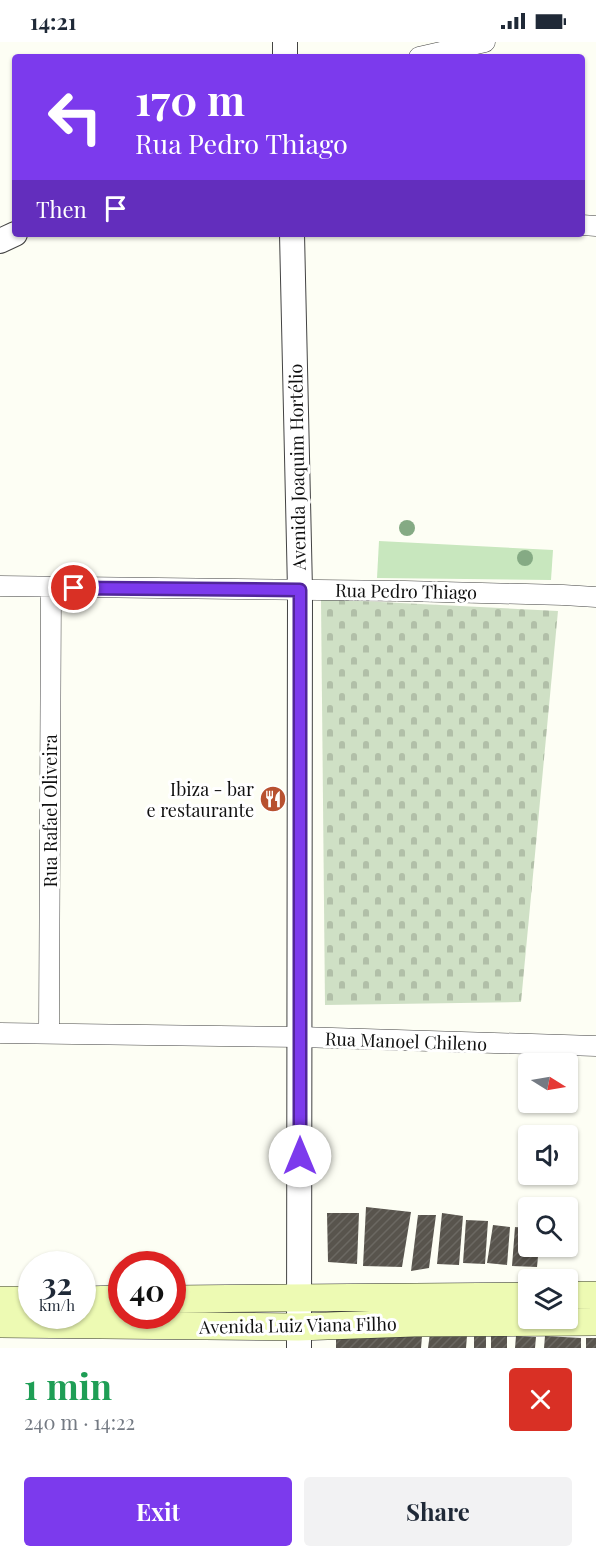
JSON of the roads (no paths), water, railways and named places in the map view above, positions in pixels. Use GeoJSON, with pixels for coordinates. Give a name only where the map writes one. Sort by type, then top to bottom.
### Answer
{"type":"FeatureCollection","features":[{"type":"Feature","properties":{"kind":"main road"},"geometry":{"type":"LineString","coordinates":[[578,1295],[596,1295]]}},
{"type":"Feature","properties":{"kind":"main road","name":"Avenida Luiz Viana Filho"},"geometry":{"type":"LineString","coordinates":[[186,1299],[518,1296]]}},
{"type":"Feature","properties":{"kind":"main road"},"geometry":{"type":"LineString","coordinates":[[0,1300],[18,1300]]}},
{"type":"Feature","properties":{"kind":"main road","name":"Avenida Luiz Viana Filho"},"geometry":{"type":"LineString","coordinates":[[0,1324],[298,1337],[414,1323],[596,1322]]}},
{"type":"Feature","properties":{"kind":"street"},"geometry":{"type":"LineString","coordinates":[[432,54],[485,42]]}},
{"type":"Feature","properties":{"kind":"street","name":"Avenida Joaquim Hortélio"},"geometry":{"type":"LineString","coordinates":[[292,237],[300,590],[300,1299],[298,1337]]}},
{"type":"Feature","properties":{"kind":"street","name":"Rua Pedro Thiago"},"geometry":{"type":"LineString","coordinates":[[0,586],[596,597]]}},
{"type":"Feature","properties":{"kind":"street","name":"Rua Rafael Oliveira"},"geometry":{"type":"LineString","coordinates":[[50,1034],[51,588]]}},
{"type":"Feature","properties":{"kind":"street","name":"Rua Manoel Chileno"},"geometry":{"type":"LineString","coordinates":[[0,1033],[300,1037],[596,1046]]}},
{"type":"Feature","properties":{"kind":"place","name":"Ibiza - bar e restaurante"},"geometry":{"type":"Point","coordinates":[273,799]}}]}
